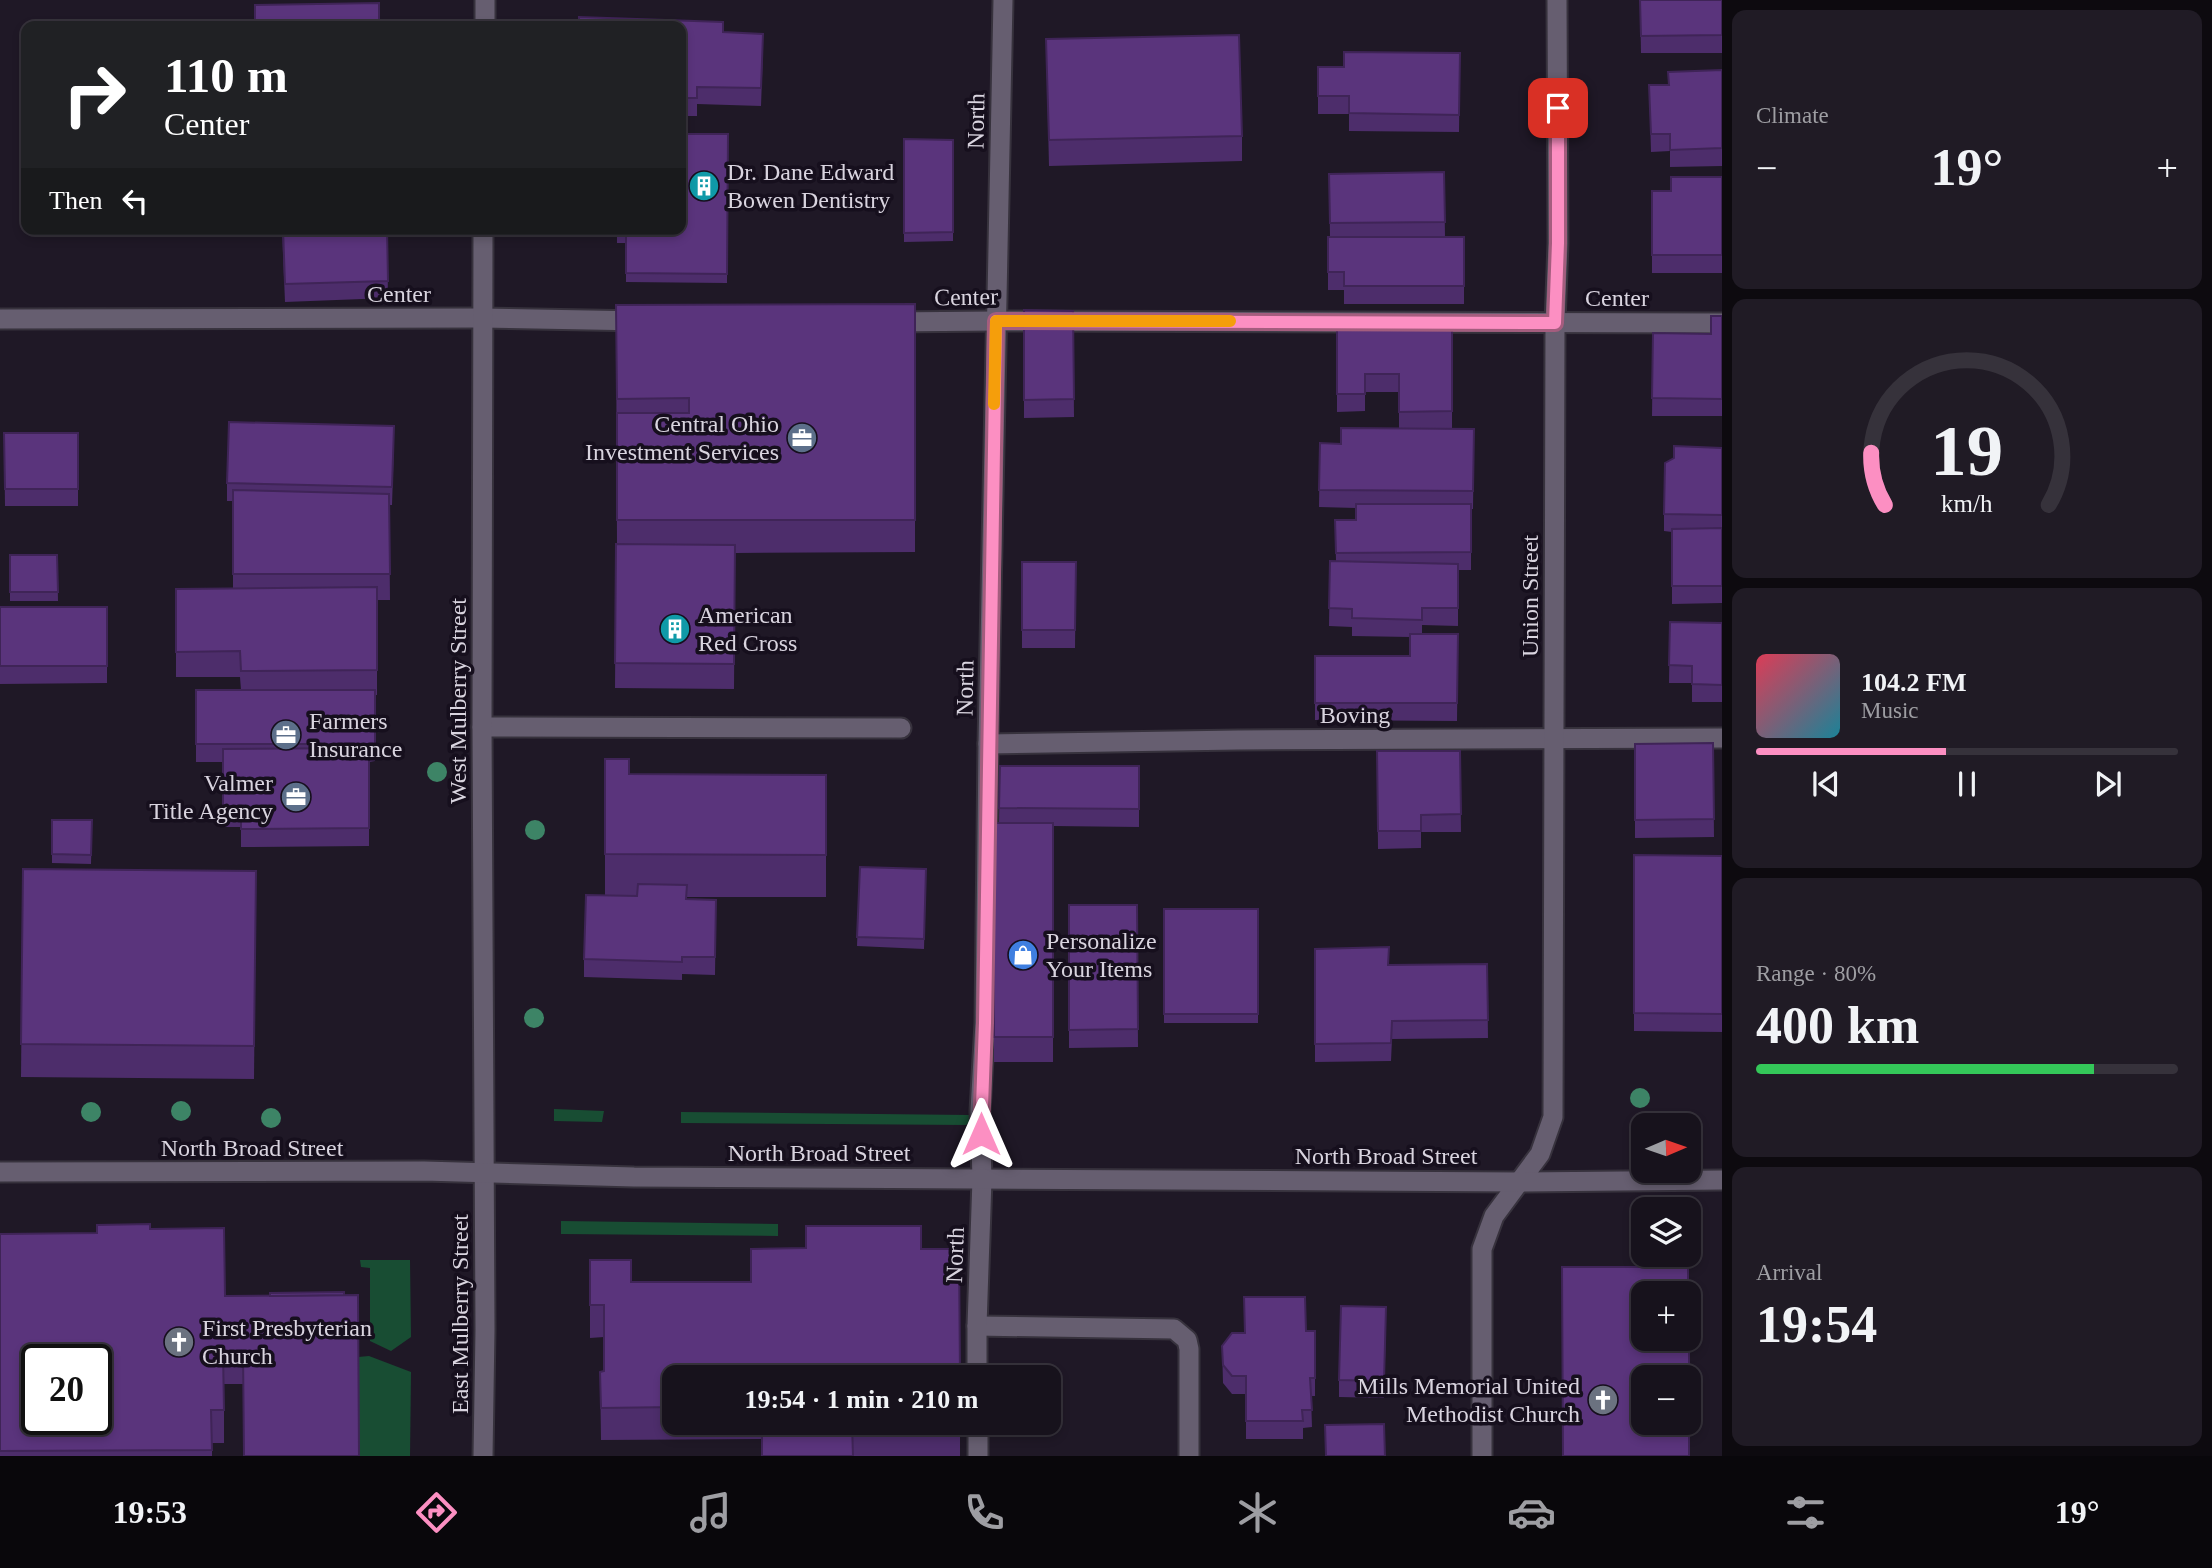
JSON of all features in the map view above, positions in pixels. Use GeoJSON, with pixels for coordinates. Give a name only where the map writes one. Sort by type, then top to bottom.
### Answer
{"type":"FeatureCollection","features":[{"type":"Feature","properties":{"kind":"street"},"geometry":{"type":"LineString","coordinates":[[485,0],[485,21]]}},
{"type":"Feature","properties":{"kind":"street","name":"North"},"geometry":{"type":"LineString","coordinates":[[977,1365],[1003,0]]}},
{"type":"Feature","properties":{"kind":"street","name":"Union Street"},"geometry":{"type":"LineString","coordinates":[[1482,1456],[1482,1249],[1494,1216],[1540,1154],[1553,1117],[1558,0]]}},
{"type":"Feature","properties":{"kind":"street","name":"West Mulberry Street"},"geometry":{"type":"LineString","coordinates":[[483,235],[485,1173]]}},
{"type":"Feature","properties":{"kind":"street","name":"Center"},"geometry":{"type":"LineString","coordinates":[[0,318],[482,318],[661,322]]}},
{"type":"Feature","properties":{"kind":"street","name":"Center"},"geometry":{"type":"LineString","coordinates":[[877,323],[1722,323]]}},
{"type":"Feature","properties":{"kind":"street"},"geometry":{"type":"LineString","coordinates":[[482,727],[901,728]]}},
{"type":"Feature","properties":{"kind":"street","name":"Boving"},"geometry":{"type":"LineString","coordinates":[[988,744],[1722,738]]}},
{"type":"Feature","properties":{"kind":"street","name":"North Broad Street"},"geometry":{"type":"LineString","coordinates":[[0,1172],[424,1171],[634,1177],[1518,1182],[1722,1180]]}},
{"type":"Feature","properties":{"kind":"street","name":"East Mulberry Street"},"geometry":{"type":"LineString","coordinates":[[483,1456],[485,1173]]}},
{"type":"Feature","properties":{"kind":"street"},"geometry":{"type":"LineString","coordinates":[[977,1326],[1174,1329],[1187,1340],[1189,1349],[1189,1456]]}},
{"type":"Feature","properties":{"kind":"street"},"geometry":{"type":"LineString","coordinates":[[978,1435],[978,1456]]}},
{"type":"Feature","properties":{"kind":"green space"},"geometry":{"type":"Polygon","coordinates":[[[554,1109],[604,1111],[602,1122],[554,1121],[554,1109]]]}},
{"type":"Feature","properties":{"kind":"green space"},"geometry":{"type":"Polygon","coordinates":[[[681,1112],[970,1115],[970,1121],[966,1125],[681,1123],[681,1112]]]}},
{"type":"Feature","properties":{"kind":"green space"},"geometry":{"type":"Polygon","coordinates":[[[561,1221],[778,1224],[778,1236],[561,1234],[561,1221]]]}},
{"type":"Feature","properties":{"kind":"green space"},"geometry":{"type":"Polygon","coordinates":[[[360,1260],[410,1260],[411,1337],[391,1351],[370,1341],[370,1268],[361,1267],[360,1260]]]}},
{"type":"Feature","properties":{"kind":"green space"},"geometry":{"type":"Polygon","coordinates":[[[369,1356],[411,1372],[410,1456],[359,1456],[358,1357],[369,1356]]]}},
{"type":"Feature","properties":{"kind":"building"},"geometry":{"type":"Polygon","coordinates":[[[1640,0],[1722,0],[1722,35],[1641,36],[1640,0]]]}},
{"type":"Feature","properties":{"kind":"building"},"geometry":{"type":"Polygon","coordinates":[[[379,3],[379,21],[255,21],[255,5],[379,3]]]}},
{"type":"Feature","properties":{"kind":"building"},"geometry":{"type":"Polygon","coordinates":[[[579,17],[723,22],[723,32],[763,34],[761,88],[697,87],[697,98],[686,98],[686,21],[579,21],[579,17]]]}},
{"type":"Feature","properties":{"kind":"building"},"geometry":{"type":"Polygon","coordinates":[[[1239,35],[1242,136],[1049,140],[1046,39],[1239,35]]]}},
{"type":"Feature","properties":{"kind":"building"},"geometry":{"type":"Polygon","coordinates":[[[1344,52],[1460,53],[1459,115],[1349,113],[1349,96],[1318,96],[1318,67],[1344,67],[1344,52]]]}},
{"type":"Feature","properties":{"kind":"building"},"geometry":{"type":"Polygon","coordinates":[[[1722,70],[1722,148],[1670,150],[1670,134],[1651,134],[1649,85],[1669,85],[1668,72],[1722,70]]]}},
{"type":"Feature","properties":{"kind":"building","name":"Dr. Dane Edward Bowen Dentistry"},"geometry":{"type":"Polygon","coordinates":[[[686,134],[728,134],[727,274],[626,273],[626,235],[686,235],[686,134]]]}},
{"type":"Feature","properties":{"kind":"building"},"geometry":{"type":"Polygon","coordinates":[[[904,139],[953,140],[953,232],[904,233],[904,139]]]}},
{"type":"Feature","properties":{"kind":"building"},"geometry":{"type":"Polygon","coordinates":[[[1444,172],[1445,222],[1330,223],[1329,174],[1444,172]]]}},
{"type":"Feature","properties":{"kind":"building"},"geometry":{"type":"Polygon","coordinates":[[[1671,177],[1722,177],[1722,255],[1652,255],[1652,191],[1671,191],[1671,177]]]}},
{"type":"Feature","properties":{"kind":"building"},"geometry":{"type":"Polygon","coordinates":[[[283,235],[387,235],[388,281],[285,284],[283,235]]]}},
{"type":"Feature","properties":{"kind":"building"},"geometry":{"type":"Polygon","coordinates":[[[1328,237],[1464,237],[1464,286],[1344,286],[1344,272],[1328,272],[1328,237]]]}},
{"type":"Feature","properties":{"kind":"building","name":"Central Ohio Investment Services"},"geometry":{"type":"Polygon","coordinates":[[[915,304],[915,520],[617,520],[617,413],[689,413],[689,398],[617,399],[616,305],[915,304]]]}},
{"type":"Feature","properties":{"kind":"building"},"geometry":{"type":"Polygon","coordinates":[[[1024,310],[1073,311],[1074,399],[1024,400],[1024,310]]]}},
{"type":"Feature","properties":{"kind":"building"},"geometry":{"type":"Polygon","coordinates":[[[1711,316],[1722,316],[1722,399],[1652,398],[1653,333],[1711,334],[1711,316]]]}},
{"type":"Feature","properties":{"kind":"building"},"geometry":{"type":"Polygon","coordinates":[[[1337,325],[1452,325],[1452,411],[1399,412],[1399,374],[1365,374],[1365,394],[1337,394],[1337,325]]]}},
{"type":"Feature","properties":{"kind":"building"},"geometry":{"type":"Polygon","coordinates":[[[229,422],[394,426],[392,487],[227,483],[229,422]]]}},
{"type":"Feature","properties":{"kind":"building"},"geometry":{"type":"Polygon","coordinates":[[[1341,428],[1474,429],[1473,491],[1319,490],[1320,443],[1341,444],[1341,428]]]}},
{"type":"Feature","properties":{"kind":"building"},"geometry":{"type":"Polygon","coordinates":[[[4,433],[78,433],[78,489],[5,489],[4,433]]]}},
{"type":"Feature","properties":{"kind":"building"},"geometry":{"type":"Polygon","coordinates":[[[1674,446],[1722,448],[1722,515],[1664,514],[1665,463],[1674,458],[1674,446]]]}},
{"type":"Feature","properties":{"kind":"building"},"geometry":{"type":"Polygon","coordinates":[[[233,490],[389,494],[390,574],[233,574],[233,490]]]}},
{"type":"Feature","properties":{"kind":"building"},"geometry":{"type":"Polygon","coordinates":[[[1356,504],[1471,504],[1471,552],[1336,553],[1335,520],[1356,520],[1356,504]]]}},
{"type":"Feature","properties":{"kind":"building"},"geometry":{"type":"Polygon","coordinates":[[[1722,528],[1722,586],[1672,586],[1672,529],[1722,528]]]}},
{"type":"Feature","properties":{"kind":"building","name":"American Red Cross"},"geometry":{"type":"Polygon","coordinates":[[[616,544],[735,545],[734,664],[615,663],[616,544]]]}},
{"type":"Feature","properties":{"kind":"building"},"geometry":{"type":"Polygon","coordinates":[[[10,555],[57,555],[58,592],[10,592],[10,555]]]}},
{"type":"Feature","properties":{"kind":"building"},"geometry":{"type":"Polygon","coordinates":[[[1330,561],[1458,564],[1458,608],[1422,608],[1422,620],[1352,618],[1352,609],[1329,608],[1330,561]]]}},
{"type":"Feature","properties":{"kind":"building"},"geometry":{"type":"Polygon","coordinates":[[[1022,562],[1076,562],[1075,630],[1022,630],[1022,562]]]}},
{"type":"Feature","properties":{"kind":"building"},"geometry":{"type":"Polygon","coordinates":[[[377,587],[377,670],[241,671],[240,651],[176,652],[176,589],[377,587]]]}},
{"type":"Feature","properties":{"kind":"building"},"geometry":{"type":"Polygon","coordinates":[[[0,607],[107,607],[107,666],[0,666],[0,607]]]}},
{"type":"Feature","properties":{"kind":"building"},"geometry":{"type":"Polygon","coordinates":[[[1670,622],[1722,623],[1722,685],[1692,684],[1692,666],[1669,665],[1670,622]]]}},
{"type":"Feature","properties":{"kind":"building"},"geometry":{"type":"Polygon","coordinates":[[[1410,634],[1458,634],[1457,703],[1315,703],[1315,656],[1410,656],[1410,634]]]}},
{"type":"Feature","properties":{"kind":"building","name":"Farmers Insurance"},"geometry":{"type":"Polygon","coordinates":[[[196,690],[375,690],[375,744],[196,744],[196,690]]]}},
{"type":"Feature","properties":{"kind":"building"},"geometry":{"type":"Polygon","coordinates":[[[1713,743],[1714,819],[1635,820],[1635,744],[1713,743]]]}},
{"type":"Feature","properties":{"kind":"building","name":"Valmer Title Agency"},"geometry":{"type":"Polygon","coordinates":[[[369,748],[369,828],[241,829],[241,809],[223,809],[223,749],[369,748]]]}},
{"type":"Feature","properties":{"kind":"building"},"geometry":{"type":"Polygon","coordinates":[[[1377,751],[1460,751],[1461,814],[1421,815],[1421,831],[1378,831],[1377,751]]]}},
{"type":"Feature","properties":{"kind":"building"},"geometry":{"type":"Polygon","coordinates":[[[605,759],[629,759],[629,774],[826,775],[826,855],[605,854],[605,759]]]}},
{"type":"Feature","properties":{"kind":"building"},"geometry":{"type":"Polygon","coordinates":[[[1000,766],[1139,766],[1139,809],[999,808],[1000,766]]]}},
{"type":"Feature","properties":{"kind":"building"},"geometry":{"type":"Polygon","coordinates":[[[52,820],[92,820],[91,855],[52,854],[52,820]]]}},
{"type":"Feature","properties":{"kind":"building","name":"Personalize Your Items"},"geometry":{"type":"Polygon","coordinates":[[[993,823],[1053,823],[1053,1037],[994,1037],[993,823]]]}},
{"type":"Feature","properties":{"kind":"building"},"geometry":{"type":"Polygon","coordinates":[[[1634,855],[1722,856],[1722,1014],[1634,1013],[1634,855]]]}},
{"type":"Feature","properties":{"kind":"building"},"geometry":{"type":"Polygon","coordinates":[[[860,867],[926,869],[924,939],[857,937],[860,867]]]}},
{"type":"Feature","properties":{"kind":"building"},"geometry":{"type":"Polygon","coordinates":[[[23,869],[256,871],[254,1046],[21,1044],[23,869]]]}},
{"type":"Feature","properties":{"kind":"building"},"geometry":{"type":"Polygon","coordinates":[[[638,884],[687,885],[686,899],[716,900],[715,957],[682,957],[682,962],[584,959],[586,895],[637,896],[638,884]]]}},
{"type":"Feature","properties":{"kind":"building"},"geometry":{"type":"Polygon","coordinates":[[[1069,905],[1137,905],[1138,1029],[1069,1030],[1069,905]]]}},
{"type":"Feature","properties":{"kind":"building"},"geometry":{"type":"Polygon","coordinates":[[[1164,909],[1258,909],[1258,1014],[1164,1014],[1164,909]]]}},
{"type":"Feature","properties":{"kind":"building"},"geometry":{"type":"Polygon","coordinates":[[[1389,947],[1388,965],[1487,964],[1488,1020],[1392,1021],[1391,1043],[1315,1044],[1315,949],[1389,947]]]}},
{"type":"Feature","properties":{"kind":"building","name":"First Presbyterian Church"},"geometry":{"type":"Polygon","coordinates":[[[150,1224],[150,1229],[224,1228],[225,1296],[358,1295],[359,1456],[244,1456],[243,1352],[223,1352],[224,1410],[211,1410],[212,1450],[0,1451],[0,1234],[97,1233],[97,1225],[150,1224]]]}},
{"type":"Feature","properties":{"kind":"building"},"geometry":{"type":"Polygon","coordinates":[[[806,1226],[921,1226],[921,1249],[959,1249],[960,1365],[662,1365],[662,1407],[601,1408],[604,1305],[590,1305],[590,1260],[631,1260],[631,1282],[751,1282],[751,1249],[806,1248],[806,1226]]]}},
{"type":"Feature","properties":{"kind":"building","name":"Mills Memorial United Methodist Church"},"geometry":{"type":"Polygon","coordinates":[[[1562,1267],[1688,1267],[1688,1281],[1631,1281],[1631,1351],[1689,1351],[1689,1365],[1631,1365],[1631,1435],[1689,1435],[1689,1456],[1563,1456],[1562,1267]]]}},
{"type":"Feature","properties":{"kind":"building"},"geometry":{"type":"Polygon","coordinates":[[[344,1292],[344,1295],[270,1296],[270,1293],[344,1292]]]}},
{"type":"Feature","properties":{"kind":"building"},"geometry":{"type":"Polygon","coordinates":[[[1244,1297],[1305,1297],[1306,1331],[1315,1331],[1315,1378],[1310,1378],[1312,1410],[1302,1410],[1303,1421],[1246,1421],[1246,1376],[1232,1376],[1223,1365],[1222,1346],[1232,1333],[1245,1333],[1244,1297]]]}},
{"type":"Feature","properties":{"kind":"building"},"geometry":{"type":"Polygon","coordinates":[[[1341,1306],[1386,1307],[1384,1381],[1339,1380],[1341,1306]]]}},
{"type":"Feature","properties":{"kind":"building"},"geometry":{"type":"Polygon","coordinates":[[[1384,1424],[1385,1456],[1326,1456],[1325,1425],[1384,1424]]]}},
{"type":"Feature","properties":{"kind":"building"},"geometry":{"type":"Polygon","coordinates":[[[762,1435],[852,1435],[853,1456],[762,1456],[762,1435]]]}},
{"type":"Feature","properties":{"kind":"slow traffic"},"geometry":{"type":"LineString","coordinates":[[994,404],[996,321],[1230,321]]}},
{"type":"Feature","properties":{"kind":"place","name":"Dr. Dane Edward Bowen Dentistry"},"geometry":{"type":"Point","coordinates":[704,186]}},
{"type":"Feature","properties":{"kind":"place","name":"Central Ohio Investment Services"},"geometry":{"type":"Point","coordinates":[802,438]}},
{"type":"Feature","properties":{"kind":"place","name":"American Red Cross"},"geometry":{"type":"Point","coordinates":[675,629]}},
{"type":"Feature","properties":{"kind":"place","name":"Farmers Insurance"},"geometry":{"type":"Point","coordinates":[286,735]}},
{"type":"Feature","properties":{"kind":"place","name":"Valmer Title Agency"},"geometry":{"type":"Point","coordinates":[296,797]}},
{"type":"Feature","properties":{"kind":"place","name":"Personalize Your Items"},"geometry":{"type":"Point","coordinates":[1023,955]}},
{"type":"Feature","properties":{"kind":"place","name":"First Presbyterian Church"},"geometry":{"type":"Point","coordinates":[179,1342]}},
{"type":"Feature","properties":{"kind":"place","name":"Mills Memorial United Methodist Church"},"geometry":{"type":"Point","coordinates":[1603,1400]}},
{"type":"Feature","properties":{"kind":"route"},"geometry":{"type":"LineString","coordinates":[[981,1134],[996,321],[1555,323],[1558,108]]}}]}
